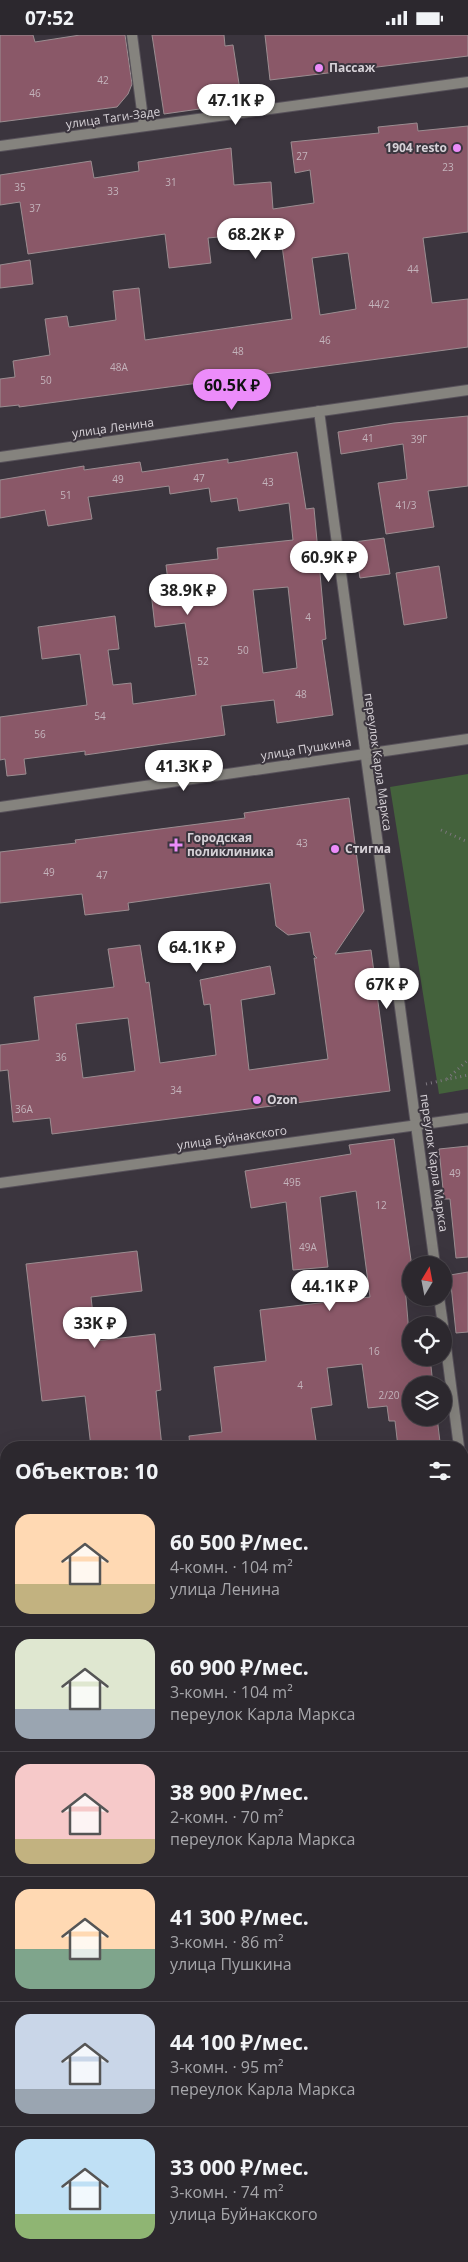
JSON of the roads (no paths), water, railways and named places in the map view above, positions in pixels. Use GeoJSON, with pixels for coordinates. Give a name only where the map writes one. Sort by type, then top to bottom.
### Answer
{"type":"FeatureCollection","features":[{"type":"Feature","properties":{"kind":"street"},"geometry":{"type":"LineString","coordinates":[[132,35],[144,127]]}},
{"type":"Feature","properties":{"kind":"street","name":"улица Таги-Заде"},"geometry":{"type":"LineString","coordinates":[[0,147],[468,82]]}},
{"type":"Feature","properties":{"kind":"street","name":"улица Ленина"},"geometry":{"type":"LineString","coordinates":[[0,457],[468,390]]}},
{"type":"Feature","properties":{"kind":"street","name":"переулок Карла Маркса"},"geometry":{"type":"LineString","coordinates":[[319,411],[434,1256]]}},
{"type":"Feature","properties":{"kind":"street","name":"улица Пушкина"},"geometry":{"type":"LineString","coordinates":[[0,807],[468,739]]}},
{"type":"Feature","properties":{"kind":"street","name":"улица Буйнакского"},"geometry":{"type":"LineString","coordinates":[[0,1183],[468,1118]]}},
{"type":"Feature","properties":{"kind":"street"},"geometry":{"type":"LineString","coordinates":[[449,1366],[459,1441]]}},
{"type":"Feature","properties":{"kind":"place","name":"Пассаж"},"geometry":{"type":"Point","coordinates":[319,68]}},
{"type":"Feature","properties":{"kind":"place","name":"1904 resto"},"geometry":{"type":"Point","coordinates":[457,148]}},
{"type":"Feature","properties":{"kind":"place","name":"Городская поликлиника"},"geometry":{"type":"Point","coordinates":[176,845]}},
{"type":"Feature","properties":{"kind":"place","name":"Стигма"},"geometry":{"type":"Point","coordinates":[335,849]}},
{"type":"Feature","properties":{"kind":"place","name":"Ozon"},"geometry":{"type":"Point","coordinates":[257,1100]}}]}
